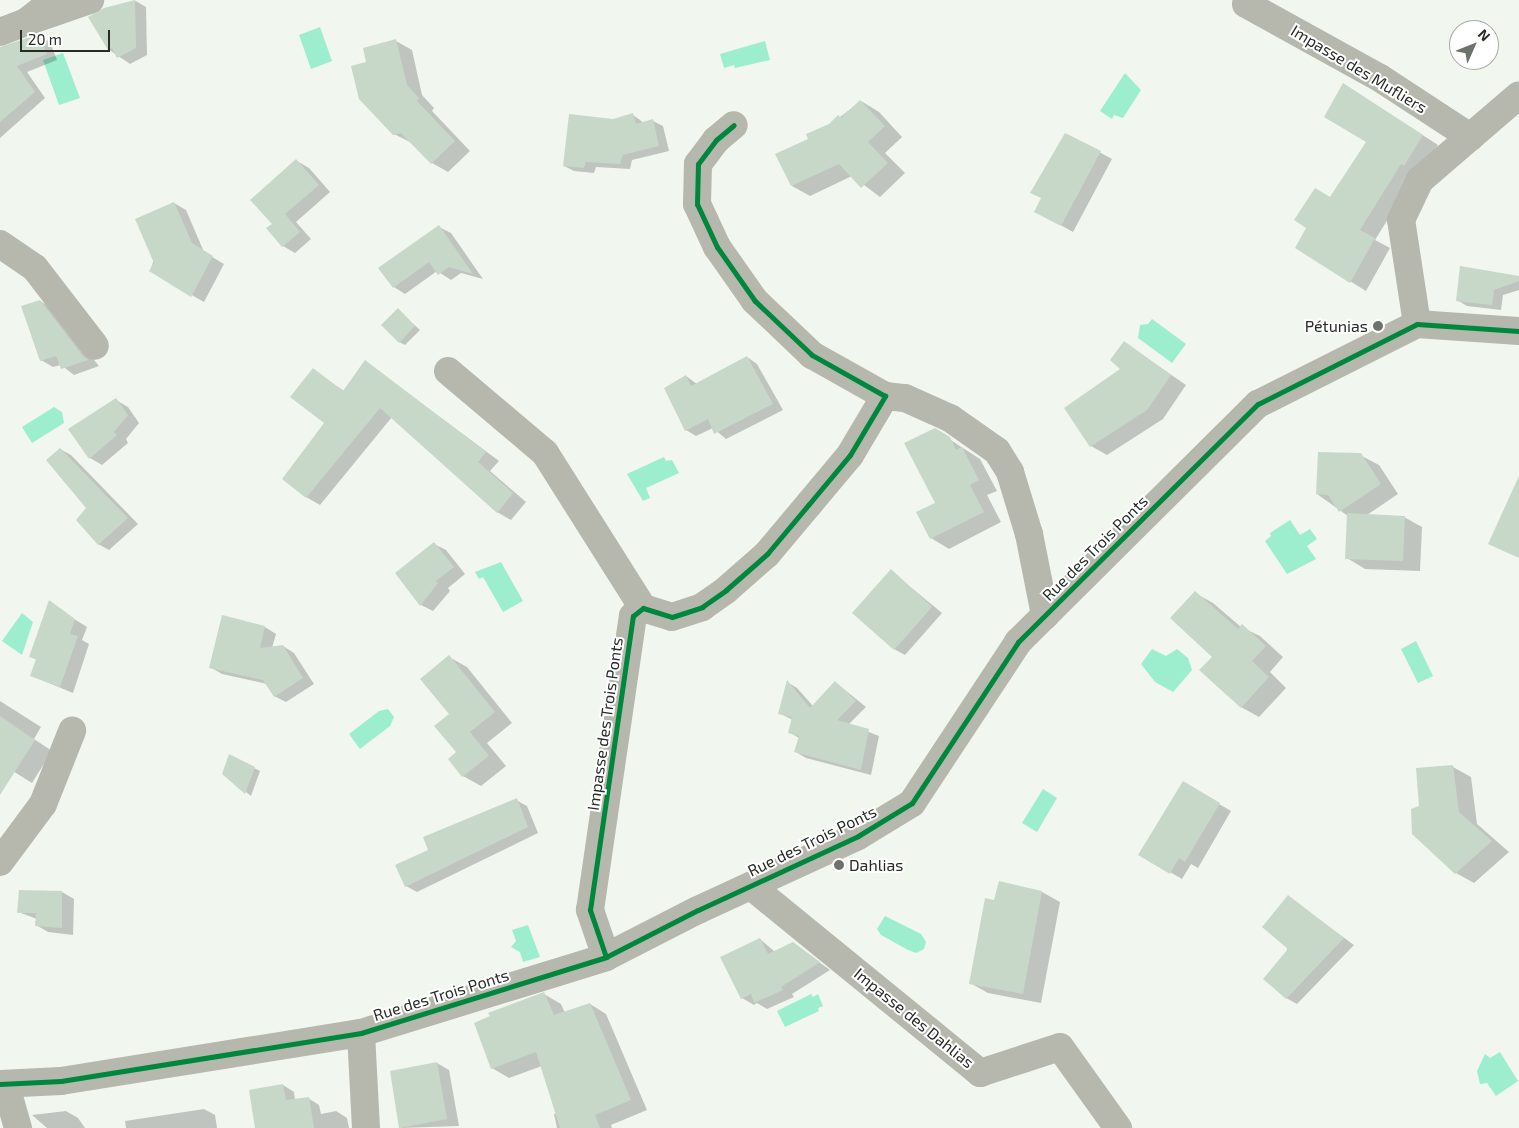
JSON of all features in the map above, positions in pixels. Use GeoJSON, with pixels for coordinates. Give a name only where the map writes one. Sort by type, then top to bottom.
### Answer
{"type":"FeatureCollection","features":[{"type":"Feature","properties":{"kind":"street"},"geometry":{"type":"LineString","coordinates":[[26,22],[53,0]]}},
{"type":"Feature","properties":{"kind":"street"},"geometry":{"type":"LineString","coordinates":[[0,32],[90,0]]}},
{"type":"Feature","properties":{"kind":"street","name":"Impasse des Mufliers"},"geometry":{"type":"LineString","coordinates":[[1246,4],[1380,78],[1470,137]]}},
{"type":"Feature","properties":{"kind":"street"},"geometry":{"type":"LineString","coordinates":[[1519,94],[1420,180],[1401,220],[1416,324],[1519,331]]}},
{"type":"Feature","properties":{"kind":"street"},"geometry":{"type":"LineString","coordinates":[[734,125],[716,140],[698,164],[697,204],[717,247],[755,301],[812,355],[885,396],[905,398],[950,418],[997,452],[1010,472],[1029,534],[1046,615]]}},
{"type":"Feature","properties":{"kind":"street"},"geometry":{"type":"LineString","coordinates":[[0,244],[35,268],[96,346]]}},
{"type":"Feature","properties":{"kind":"street","name":"Rue des Trois Ponts"},"geometry":{"type":"LineString","coordinates":[[3,1085],[61,1082],[361,1032],[606,957],[858,836],[912,803],[1018,642],[1258,404],[1416,324]]}},
{"type":"Feature","properties":{"kind":"street"},"geometry":{"type":"LineString","coordinates":[[448,371],[545,454],[643,608],[672,618],[702,607],[726,590],[767,554],[850,455],[885,396]]}},
{"type":"Feature","properties":{"kind":"street","name":"Impasse des Trois Ponts"},"geometry":{"type":"LineString","coordinates":[[606,957],[590,910],[633,616],[643,608]]}},
{"type":"Feature","properties":{"kind":"street"},"geometry":{"type":"LineString","coordinates":[[0,862],[43,804],[72,731]]}},
{"type":"Feature","properties":{"kind":"street","name":"Impasse des Dahlias"},"geometry":{"type":"LineString","coordinates":[[751,886],[980,1073],[1060,1047],[1118,1128]]}},
{"type":"Feature","properties":{"kind":"street"},"geometry":{"type":"LineString","coordinates":[[361,1032],[366,1128]]}},
{"type":"Feature","properties":{"kind":"street"},"geometry":{"type":"LineString","coordinates":[[3,1085],[18,1128]]}},
{"type":"Feature","properties":{"kind":"shaded area"},"geometry":{"type":"Polygon","coordinates":[[[320,27],[332,61],[311,69],[299,35],[320,27]]]}},
{"type":"Feature","properties":{"kind":"shaded area"},"geometry":{"type":"Polygon","coordinates":[[[765,41],[770,60],[735,68],[734,65],[724,68],[720,54],[765,41]]]}},
{"type":"Feature","properties":{"kind":"shaded area"},"geometry":{"type":"Polygon","coordinates":[[[63,53],[80,98],[59,105],[43,60],[63,53]]]}},
{"type":"Feature","properties":{"kind":"shaded area"},"geometry":{"type":"Polygon","coordinates":[[[1125,73],[1141,90],[1123,118],[1114,115],[1112,119],[1100,111],[1125,73]]]}},
{"type":"Feature","properties":{"kind":"shaded area"},"geometry":{"type":"Polygon","coordinates":[[[1152,319],[1186,344],[1172,363],[1138,338],[1140,325],[1148,324],[1152,319]]]}},
{"type":"Feature","properties":{"kind":"shaded area"},"geometry":{"type":"Polygon","coordinates":[[[54,407],[62,412],[64,423],[32,443],[22,427],[54,407]]]}},
{"type":"Feature","properties":{"kind":"shaded area"},"geometry":{"type":"Polygon","coordinates":[[[664,457],[666,461],[672,460],[679,473],[646,488],[650,498],[643,501],[627,474],[664,457]]]}},
{"type":"Feature","properties":{"kind":"shaded area"},"geometry":{"type":"Polygon","coordinates":[[[1290,520],[1300,535],[1310,529],[1317,539],[1307,546],[1316,559],[1287,574],[1265,541],[1271,536],[1270,533],[1290,520]]]}},
{"type":"Feature","properties":{"kind":"shaded area"},"geometry":{"type":"Polygon","coordinates":[[[501,562],[523,601],[503,612],[483,577],[479,579],[475,572],[501,562]]]}},
{"type":"Feature","properties":{"kind":"shaded area"},"geometry":{"type":"Polygon","coordinates":[[[22,613],[33,622],[22,655],[2,641],[22,613]]]}},
{"type":"Feature","properties":{"kind":"shaded area"},"geometry":{"type":"Polygon","coordinates":[[[1416,641],[1433,676],[1418,683],[1401,649],[1416,641]]]}},
{"type":"Feature","properties":{"kind":"shaded area"},"geometry":{"type":"Polygon","coordinates":[[[1152,649],[1166,656],[1177,649],[1188,658],[1192,670],[1173,692],[1155,682],[1141,664],[1152,649]]]}},
{"type":"Feature","properties":{"kind":"shaded area"},"geometry":{"type":"Polygon","coordinates":[[[388,709],[394,717],[390,726],[360,749],[349,734],[379,711],[388,709]]]}},
{"type":"Feature","properties":{"kind":"shaded area"},"geometry":{"type":"Polygon","coordinates":[[[1043,789],[1057,798],[1037,832],[1022,823],[1043,789]]]}},
{"type":"Feature","properties":{"kind":"shaded area"},"geometry":{"type":"Polygon","coordinates":[[[885,916],[921,934],[926,942],[924,949],[916,953],[881,935],[877,929],[885,916]]]}},
{"type":"Feature","properties":{"kind":"shaded area"},"geometry":{"type":"Polygon","coordinates":[[[528,925],[540,957],[523,962],[520,952],[511,947],[516,941],[512,930],[528,925]]]}},
{"type":"Feature","properties":{"kind":"shaded area"},"geometry":{"type":"Polygon","coordinates":[[[811,994],[813,997],[818,994],[823,1006],[818,1008],[819,1011],[785,1027],[777,1011],[811,994]]]}},
{"type":"Feature","properties":{"kind":"shaded area"},"geometry":{"type":"Polygon","coordinates":[[[1500,1052],[1518,1081],[1496,1096],[1487,1083],[1480,1084],[1477,1071],[1485,1054],[1490,1058],[1500,1052]]]}},
{"type":"Feature","properties":{"kind":"building"},"geometry":{"type":"Polygon","coordinates":[[[135,0],[136,48],[117,58],[112,48],[108,50],[88,17],[104,8],[135,0]]]}},
{"type":"Feature","properties":{"kind":"building"},"geometry":{"type":"Polygon","coordinates":[[[39,34],[47,54],[17,66],[35,92],[0,122],[0,47],[39,34]]]}},
{"type":"Feature","properties":{"kind":"building"},"geometry":{"type":"Polygon","coordinates":[[[396,39],[407,85],[419,98],[417,101],[455,141],[431,164],[401,133],[393,135],[359,99],[351,66],[366,62],[363,48],[396,39]]]}},
{"type":"Feature","properties":{"kind":"building"},"geometry":{"type":"Polygon","coordinates":[[[1343,83],[1423,135],[1404,166],[1401,164],[1360,230],[1375,238],[1350,283],[1295,248],[1306,228],[1294,220],[1315,188],[1330,197],[1366,142],[1324,117],[1343,83]]]}},
{"type":"Feature","properties":{"kind":"building"},"geometry":{"type":"Polygon","coordinates":[[[860,100],[885,126],[868,142],[888,163],[861,188],[839,164],[791,186],[775,154],[808,139],[806,134],[829,124],[838,115],[841,118],[860,100]]]}},
{"type":"Feature","properties":{"kind":"building"},"geometry":{"type":"Polygon","coordinates":[[[633,113],[636,124],[653,119],[659,146],[623,155],[620,164],[586,162],[584,168],[563,166],[569,114],[613,119],[633,113]]]}},
{"type":"Feature","properties":{"kind":"building"},"geometry":{"type":"Polygon","coordinates":[[[1065,133],[1101,151],[1061,226],[1034,212],[1041,198],[1030,193],[1065,133]]]}},
{"type":"Feature","properties":{"kind":"building"},"geometry":{"type":"Polygon","coordinates":[[[296,159],[319,185],[285,214],[300,232],[282,247],[266,228],[272,224],[250,200],[296,159]]]}},
{"type":"Feature","properties":{"kind":"building"},"geometry":{"type":"Polygon","coordinates":[[[174,202],[192,243],[213,256],[191,297],[149,271],[154,263],[135,219],[174,202]]]}},
{"type":"Feature","properties":{"kind":"building"},"geometry":{"type":"Polygon","coordinates":[[[439,225],[473,274],[449,267],[438,275],[429,262],[393,288],[378,268],[439,225]]]}},
{"type":"Feature","properties":{"kind":"building"},"geometry":{"type":"Polygon","coordinates":[[[1460,266],[1519,276],[1519,281],[1494,290],[1492,305],[1456,301],[1460,266]]]}},
{"type":"Feature","properties":{"kind":"building"},"geometry":{"type":"Polygon","coordinates":[[[40,300],[88,360],[61,369],[56,356],[40,361],[21,306],[40,300]]]}},
{"type":"Feature","properties":{"kind":"building"},"geometry":{"type":"Polygon","coordinates":[[[398,308],[415,326],[399,343],[381,325],[398,308]]]}},
{"type":"Feature","properties":{"kind":"building"},"geometry":{"type":"Polygon","coordinates":[[[1124,341],[1171,375],[1147,410],[1090,447],[1064,408],[1120,369],[1110,360],[1124,341]]]}},
{"type":"Feature","properties":{"kind":"building"},"geometry":{"type":"Polygon","coordinates":[[[747,356],[773,404],[714,434],[708,419],[685,431],[664,388],[686,375],[691,386],[747,356]]]}},
{"type":"Feature","properties":{"kind":"building"},"geometry":{"type":"Polygon","coordinates":[[[365,360],[486,452],[478,462],[513,493],[497,513],[380,408],[306,498],[282,479],[324,423],[290,397],[313,368],[343,391],[365,360]]]}},
{"type":"Feature","properties":{"kind":"building"},"geometry":{"type":"Polygon","coordinates":[[[116,398],[128,415],[114,432],[117,435],[89,459],[68,429],[116,398]]]}},
{"type":"Feature","properties":{"kind":"building"},"geometry":{"type":"Polygon","coordinates":[[[935,428],[950,437],[956,450],[962,447],[979,480],[970,485],[984,512],[930,539],[916,512],[935,503],[904,443],[935,428]]]}},
{"type":"Feature","properties":{"kind":"building"},"geometry":{"type":"Polygon","coordinates":[[[60,448],[128,518],[98,545],[76,520],[86,508],[46,460],[60,448]]]}},
{"type":"Feature","properties":{"kind":"building"},"geometry":{"type":"Polygon","coordinates":[[[1318,452],[1361,453],[1381,484],[1339,512],[1328,495],[1316,494],[1318,452]]]}},
{"type":"Feature","properties":{"kind":"building"},"geometry":{"type":"Polygon","coordinates":[[[1519,476],[1519,558],[1488,544],[1519,476]]]}},
{"type":"Feature","properties":{"kind":"building"},"geometry":{"type":"Polygon","coordinates":[[[1347,513],[1405,516],[1403,561],[1345,559],[1347,513]]]}},
{"type":"Feature","properties":{"kind":"building"},"geometry":{"type":"Polygon","coordinates":[[[434,542],[454,567],[436,581],[438,583],[420,606],[395,573],[434,542]]]}},
{"type":"Feature","properties":{"kind":"building"},"geometry":{"type":"Polygon","coordinates":[[[891,569],[932,607],[894,650],[852,613],[891,569]]]}},
{"type":"Feature","properties":{"kind":"building"},"geometry":{"type":"Polygon","coordinates":[[[1195,591],[1238,629],[1242,624],[1266,646],[1252,661],[1269,677],[1241,708],[1199,670],[1212,657],[1170,618],[1195,591]]]}},
{"type":"Feature","properties":{"kind":"building"},"geometry":{"type":"Polygon","coordinates":[[[49,600],[75,619],[70,634],[78,636],[60,687],[30,676],[36,659],[29,657],[49,600]]]}},
{"type":"Feature","properties":{"kind":"building"},"geometry":{"type":"Polygon","coordinates":[[[222,615],[265,626],[260,648],[283,645],[303,678],[274,697],[263,680],[209,668],[222,615]]]}},
{"type":"Feature","properties":{"kind":"building"},"geometry":{"type":"Polygon","coordinates":[[[449,655],[495,712],[470,732],[489,756],[462,777],[448,759],[456,752],[434,726],[449,714],[420,679],[449,655]]]}},
{"type":"Feature","properties":{"kind":"building"},"geometry":{"type":"Polygon","coordinates":[[[787,680],[810,708],[835,681],[856,701],[837,720],[869,729],[861,770],[794,752],[799,736],[788,733],[792,717],[778,714],[787,680]]]}},
{"type":"Feature","properties":{"kind":"building"},"geometry":{"type":"Polygon","coordinates":[[[0,716],[35,740],[0,795],[0,716]]]}},
{"type":"Feature","properties":{"kind":"building"},"geometry":{"type":"Polygon","coordinates":[[[229,754],[255,767],[245,794],[222,774],[229,754]]]}},
{"type":"Feature","properties":{"kind":"building"},"geometry":{"type":"Polygon","coordinates":[[[1453,765],[1459,812],[1492,841],[1455,874],[1412,834],[1411,809],[1419,806],[1416,768],[1453,765]]]}},
{"type":"Feature","properties":{"kind":"building"},"geometry":{"type":"Polygon","coordinates":[[[1183,781],[1220,803],[1185,862],[1179,858],[1170,874],[1138,855],[1183,781]]]}},
{"type":"Feature","properties":{"kind":"building"},"geometry":{"type":"Polygon","coordinates":[[[517,798],[528,827],[405,887],[395,865],[428,850],[423,837],[517,798]]]}},
{"type":"Feature","properties":{"kind":"building"},"geometry":{"type":"Polygon","coordinates":[[[999,881],[1042,891],[1023,994],[969,984],[985,898],[994,900],[999,881]]]}},
{"type":"Feature","properties":{"kind":"building"},"geometry":{"type":"Polygon","coordinates":[[[19,890],[62,891],[62,928],[35,926],[36,913],[17,913],[19,890]]]}},
{"type":"Feature","properties":{"kind":"building"},"geometry":{"type":"Polygon","coordinates":[[[1288,895],[1344,938],[1286,999],[1263,979],[1288,949],[1262,927],[1288,895]]]}},
{"type":"Feature","properties":{"kind":"building"},"geometry":{"type":"Polygon","coordinates":[[[760,938],[768,954],[793,942],[820,962],[781,987],[783,990],[754,1003],[751,994],[741,999],[720,957],[760,938]]]}},
{"type":"Feature","properties":{"kind":"building"},"geometry":{"type":"Polygon","coordinates":[[[544,992],[554,1015],[590,1003],[631,1100],[595,1115],[600,1128],[560,1128],[536,1052],[491,1069],[474,1023],[490,1016],[488,1013],[544,992]]]}},
{"type":"Feature","properties":{"kind":"building"},"geometry":{"type":"Polygon","coordinates":[[[437,1062],[447,1119],[399,1128],[390,1071],[437,1062]]]}},
{"type":"Feature","properties":{"kind":"building"},"geometry":{"type":"Polygon","coordinates":[[[283,1084],[286,1100],[309,1097],[314,1128],[255,1128],[249,1090],[283,1084]]]}},
{"type":"Feature","properties":{"kind":"cycle path"},"geometry":{"type":"LineString","coordinates":[[606,957],[590,910],[633,616],[643,608],[672,617],[702,607],[726,590],[767,554],[850,455],[885,396],[812,355],[755,301],[717,247],[697,204],[698,164],[716,140],[734,125]]}},
{"type":"Feature","properties":{"kind":"cycle path"},"geometry":{"type":"LineString","coordinates":[[0,1084],[61,1081],[361,1033],[606,957],[698,910],[858,836],[912,803],[1018,642],[1258,404],[1417,324],[1519,331]]}},
{"type":"Feature","properties":{"kind":"place","name":"Pétunias"},"geometry":{"type":"Point","coordinates":[1378,326]}},
{"type":"Feature","properties":{"kind":"place","name":"Dahlias"},"geometry":{"type":"Point","coordinates":[839,865]}}]}
